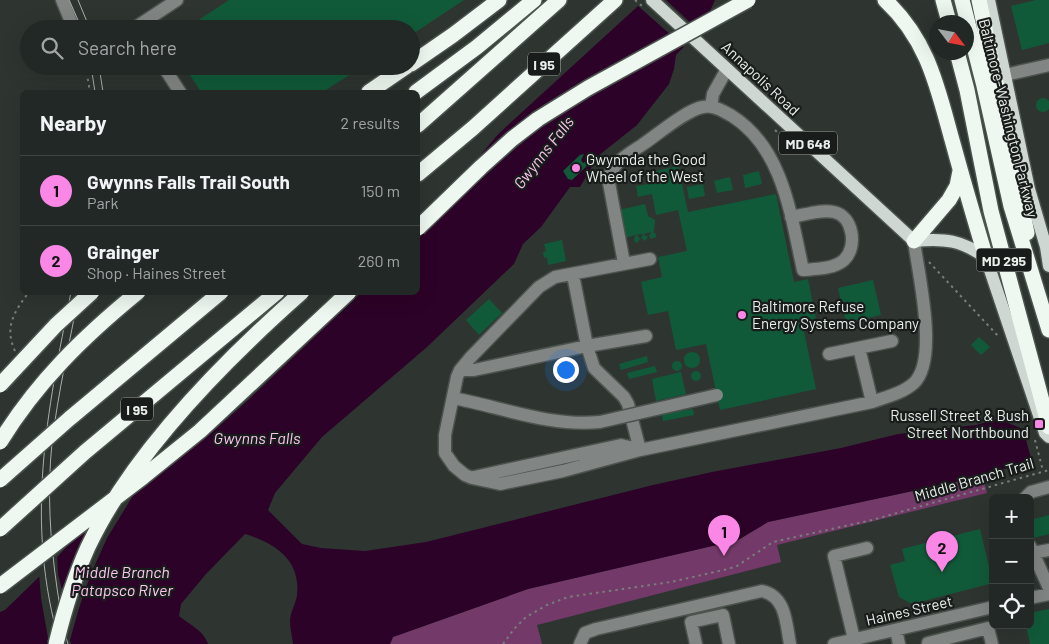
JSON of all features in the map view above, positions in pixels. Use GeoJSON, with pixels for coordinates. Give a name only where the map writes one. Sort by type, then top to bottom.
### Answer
{"type":"FeatureCollection","features":[{"type":"Feature","properties":{"kind":"highway"},"geometry":{"type":"LineString","coordinates":[[420,58],[499,0]]}},
{"type":"Feature","properties":{"kind":"highway"},"geometry":{"type":"LineString","coordinates":[[419,90],[477,47],[534,0]]}},
{"type":"Feature","properties":{"kind":"highway","name":"I 95"},"geometry":{"type":"LineString","coordinates":[[420,123],[559,0]]}},
{"type":"Feature","properties":{"kind":"highway","name":"I 95"},"geometry":{"type":"LineString","coordinates":[[420,172],[473,128],[615,0]]}},
{"type":"Feature","properties":{"kind":"highway"},"geometry":{"type":"LineString","coordinates":[[420,226],[487,161],[538,119],[588,88],[748,0]]}},
{"type":"Feature","properties":{"kind":"highway"},"geometry":{"type":"LineString","coordinates":[[885,0],[908,24],[918,39],[933,73],[986,258]]}},
{"type":"Feature","properties":{"kind":"highway"},"geometry":{"type":"LineString","coordinates":[[943,0],[947,15]]}},
{"type":"Feature","properties":{"kind":"highway","name":"Baltimore-Washington Parkway"},"geometry":{"type":"LineString","coordinates":[[962,0],[995,81]]}},
{"type":"Feature","properties":{"kind":"highway"},"geometry":{"type":"LineString","coordinates":[[979,0],[995,81]]}},
{"type":"Feature","properties":{"kind":"highway","name":"MD 295"},"geometry":{"type":"LineString","coordinates":[[959,60],[967,90],[991,211],[1049,427]]}},
{"type":"Feature","properties":{"kind":"highway"},"geometry":{"type":"LineString","coordinates":[[372,90],[394,75]]}},
{"type":"Feature","properties":{"kind":"highway","name":"MD 295"},"geometry":{"type":"LineString","coordinates":[[995,81],[1022,202],[1029,241],[1031,270],[1049,330]]}},
{"type":"Feature","properties":{"kind":"highway"},"geometry":{"type":"LineString","coordinates":[[420,185],[473,128]]}},
{"type":"Feature","properties":{"kind":"highway"},"geometry":{"type":"LineString","coordinates":[[914,246],[950,200],[957,186],[960,169]]}},
{"type":"Feature","properties":{"kind":"highway"},"geometry":{"type":"LineString","coordinates":[[0,384],[56,325],[89,295]]}},
{"type":"Feature","properties":{"kind":"highway"},"geometry":{"type":"LineString","coordinates":[[0,442],[22,408],[51,371],[83,339],[134,295]]}},
{"type":"Feature","properties":{"kind":"highway","name":"I 95"},"geometry":{"type":"LineString","coordinates":[[0,480],[68,419],[217,295]]}},
{"type":"Feature","properties":{"kind":"highway","name":"I 95"},"geometry":{"type":"LineString","coordinates":[[0,529],[115,427],[273,295]]}},
{"type":"Feature","properties":{"kind":"highway"},"geometry":{"type":"LineString","coordinates":[[56,644],[69,595],[85,555],[103,519],[130,478],[158,441],[195,398],[254,336],[299,295]]}},
{"type":"Feature","properties":{"kind":"highway"},"geometry":{"type":"LineString","coordinates":[[0,586],[200,431],[346,295]]}},
{"type":"Feature","properties":{"kind":"main road","name":"Annapolis Road"},"geometry":{"type":"LineString","coordinates":[[652,0],[914,246]]}},
{"type":"Feature","properties":{"kind":"main road"},"geometry":{"type":"LineString","coordinates":[[989,0],[995,81],[1030,188],[1046,247],[1049,266]]}},
{"type":"Feature","properties":{"kind":"main road"},"geometry":{"type":"LineString","coordinates":[[914,246],[932,239],[960,243],[972,247],[986,258],[1045,433],[1049,437]]}},
{"type":"Feature","properties":{"kind":"street"},"geometry":{"type":"LineString","coordinates":[[62,0],[70,20]]}},
{"type":"Feature","properties":{"kind":"street"},"geometry":{"type":"LineString","coordinates":[[147,20],[177,0]]}},
{"type":"Feature","properties":{"kind":"street"},"geometry":{"type":"LineString","coordinates":[[995,81],[1049,65]]}},
{"type":"Feature","properties":{"kind":"street"},"geometry":{"type":"LineString","coordinates":[[711,107],[713,94],[727,69]]}},
{"type":"Feature","properties":{"kind":"street"},"geometry":{"type":"LineString","coordinates":[[169,75],[179,90]]}},
{"type":"Feature","properties":{"kind":"street"},"geometry":{"type":"LineString","coordinates":[[624,263],[609,183],[611,170],[619,161],[691,112],[703,107],[721,109],[735,118],[756,136],[773,163],[792,217],[804,270],[830,266],[844,259],[852,246],[852,235],[846,220],[836,212],[822,211],[792,217]]}},
{"type":"Feature","properties":{"kind":"street"},"geometry":{"type":"LineString","coordinates":[[650,259],[573,275],[561,275],[539,287],[460,370],[445,435],[445,453],[454,466],[472,478],[621,445],[640,450],[872,402],[903,391],[914,383],[921,374],[926,355],[926,330],[914,246]]}},
{"type":"Feature","properties":{"kind":"street"},"geometry":{"type":"LineString","coordinates":[[573,275],[587,346],[594,368],[605,380],[614,386],[628,404],[640,450]]}},
{"type":"Feature","properties":{"kind":"street"},"geometry":{"type":"LineString","coordinates":[[460,370],[474,370],[587,346],[646,336]]}},
{"type":"Feature","properties":{"kind":"street"},"geometry":{"type":"LineString","coordinates":[[828,354],[892,341]]}},
{"type":"Feature","properties":{"kind":"street"},"geometry":{"type":"LineString","coordinates":[[860,348],[872,402]]}},
{"type":"Feature","properties":{"kind":"street"},"geometry":{"type":"LineString","coordinates":[[453,398],[518,414],[580,424],[600,422],[717,395]]}},
{"type":"Feature","properties":{"kind":"street"},"geometry":{"type":"LineString","coordinates":[[1029,494],[1049,487]]}},
{"type":"Feature","properties":{"kind":"street"},"geometry":{"type":"LineString","coordinates":[[854,639],[834,556],[867,548]]}},
{"type":"Feature","properties":{"kind":"street"},"geometry":{"type":"LineString","coordinates":[[1034,550],[1049,550]]}},
{"type":"Feature","properties":{"kind":"street"},"geometry":{"type":"LineString","coordinates":[[1034,554],[1049,588]]}},
{"type":"Feature","properties":{"kind":"street"},"geometry":{"type":"LineString","coordinates":[[580,644],[585,633],[596,629],[762,591],[771,593],[782,605],[790,644]]}},
{"type":"Feature","properties":{"kind":"street"},"geometry":{"type":"LineString","coordinates":[[1034,597],[1049,594]]}},
{"type":"Feature","properties":{"kind":"street","name":"Haines Street"},"geometry":{"type":"LineString","coordinates":[[834,644],[989,608]]}},
{"type":"Feature","properties":{"kind":"street"},"geometry":{"type":"LineString","coordinates":[[696,644],[691,622],[722,615],[729,644]]}},
{"type":"Feature","properties":{"kind":"street"},"geometry":{"type":"LineString","coordinates":[[954,616],[960,640]]}},
{"type":"Feature","properties":{"kind":"street"},"geometry":{"type":"LineString","coordinates":[[928,644],[960,640],[988,628],[992,644]]}},
{"type":"Feature","properties":{"kind":"street"},"geometry":{"type":"LineString","coordinates":[[896,630],[899,644]]}},
{"type":"Feature","properties":{"kind":"path"},"geometry":{"type":"LineString","coordinates":[[87,75],[89,90]]}},
{"type":"Feature","properties":{"kind":"path"},"geometry":{"type":"LineString","coordinates":[[774,130],[802,155]]}},
{"type":"Feature","properties":{"kind":"path"},"geometry":{"type":"LineString","coordinates":[[914,246],[1004,341]]}},
{"type":"Feature","properties":{"kind":"path"},"geometry":{"type":"LineString","coordinates":[[16,355],[9,333],[12,320],[27,295]]}},
{"type":"Feature","properties":{"kind":"path","name":"Middle Branch Trail"},"geometry":{"type":"LineString","coordinates":[[503,644],[526,617],[547,605],[568,597],[671,582],[728,569],[737,566],[773,542],[872,520],[1043,471],[1034,434]]}},
{"type":"Feature","properties":{"kind":"path"},"geometry":{"type":"LineString","coordinates":[[1043,471],[1049,470]]}},
{"type":"Feature","properties":{"kind":"shaded area"},"geometry":{"type":"Polygon","coordinates":[[[983,476],[987,493],[777,545],[781,562],[537,625],[542,644],[390,644],[393,637],[528,589],[738,540],[768,522],[983,476]]]}},
{"type":"Feature","properties":{"kind":"water"},"geometry":{"type":"Polygon","coordinates":[[[617,0],[715,0],[703,27],[676,55],[669,84],[637,125],[598,156],[580,187],[570,187],[541,227],[523,244],[514,264],[427,347],[322,437],[275,493],[268,510],[302,544],[321,548],[365,551],[426,542],[712,472],[841,448],[898,434],[976,425],[998,419],[1023,429],[1033,465],[1003,469],[983,476],[768,522],[738,540],[528,589],[393,637],[390,644],[293,644],[290,621],[297,595],[295,572],[284,555],[276,548],[245,534],[206,574],[181,604],[179,616],[200,632],[208,644],[0,644],[0,612],[5,610],[42,574],[79,533],[178,440],[340,295],[420,295],[420,219],[451,190],[500,132],[582,47],[617,0]]]}},
{"type":"Feature","properties":{"kind":"pier"},"geometry":{"type":"Polygon","coordinates":[[[614,0],[666,0],[692,24],[705,29],[686,48],[681,45],[592,93],[542,126],[487,173],[420,237],[420,219],[477,164],[671,35],[638,6],[484,147],[580,46],[614,0]]]}},
{"type":"Feature","properties":{"kind":"pier"},"geometry":{"type":"Polygon","coordinates":[[[340,295],[359,295],[208,436],[134,494],[107,538],[90,576],[70,640],[71,644],[47,644],[48,638],[39,573],[57,554],[58,574],[62,590],[76,552],[87,530],[63,547],[119,485],[178,437],[163,456],[340,295]]]}},
{"type":"Feature","properties":{"kind":"building"},"geometry":{"type":"Polygon","coordinates":[[[229,0],[464,0],[420,29],[420,20],[199,20],[229,0]]]}},
{"type":"Feature","properties":{"kind":"building"},"geometry":{"type":"Polygon","coordinates":[[[1036,0],[1049,0],[1049,43],[1022,50],[1011,6],[1036,0]]]}},
{"type":"Feature","properties":{"kind":"building"},"geometry":{"type":"Polygon","coordinates":[[[190,75],[349,75],[326,90],[200,90],[190,75]]]}},
{"type":"Feature","properties":{"kind":"building"},"geometry":{"type":"Polygon","coordinates":[[[1040,98],[1046,98],[1050,105],[1046,112],[1040,112],[1036,108],[1036,102],[1040,98]]]}},
{"type":"Feature","properties":{"kind":"building","name":"Gwynnda the Good Wheel of the West"},"geometry":{"type":"Polygon","coordinates":[[[584,154],[581,160],[583,163],[589,160],[589,164],[572,180],[568,179],[563,171],[580,155],[584,154]]]}},
{"type":"Feature","properties":{"kind":"building"},"geometry":{"type":"Polygon","coordinates":[[[678,166],[688,212],[776,194],[794,282],[808,279],[816,319],[802,322],[816,389],[720,410],[706,344],[676,350],[668,311],[648,315],[641,282],[662,277],[658,257],[687,251],[678,210],[656,215],[652,194],[638,197],[636,186],[649,184],[647,173],[678,166]]]}},
{"type":"Feature","properties":{"kind":"building"},"geometry":{"type":"Polygon","coordinates":[[[759,171],[762,184],[745,188],[743,175],[759,171]]]}},
{"type":"Feature","properties":{"kind":"building"},"geometry":{"type":"Polygon","coordinates":[[[730,177],[733,190],[717,193],[714,181],[730,177]]]}},
{"type":"Feature","properties":{"kind":"building"},"geometry":{"type":"Polygon","coordinates":[[[703,184],[705,196],[689,199],[687,187],[703,184]]]}},
{"type":"Feature","properties":{"kind":"building"},"geometry":{"type":"Polygon","coordinates":[[[645,204],[648,216],[655,220],[653,232],[656,234],[656,237],[651,239],[649,236],[651,232],[625,238],[619,210],[645,204]]]}},
{"type":"Feature","properties":{"kind":"building"},"geometry":{"type":"Polygon","coordinates":[[[643,234],[648,237],[645,241],[641,238],[643,234]]]}},
{"type":"Feature","properties":{"kind":"building"},"geometry":{"type":"Polygon","coordinates":[[[635,235],[640,239],[637,243],[634,241],[635,235]]]}},
{"type":"Feature","properties":{"kind":"building"},"geometry":{"type":"Polygon","coordinates":[[[562,240],[566,261],[548,265],[547,257],[544,258],[543,252],[546,251],[544,244],[562,240]]]}},
{"type":"Feature","properties":{"kind":"building"},"geometry":{"type":"Polygon","coordinates":[[[873,280],[881,315],[846,323],[838,288],[873,280]]]}},
{"type":"Feature","properties":{"kind":"building"},"geometry":{"type":"Polygon","coordinates":[[[489,299],[502,313],[479,335],[466,320],[489,299]]]}},
{"type":"Feature","properties":{"kind":"building"},"geometry":{"type":"Polygon","coordinates":[[[979,337],[990,347],[981,355],[971,345],[979,337]]]}},
{"type":"Feature","properties":{"kind":"building"},"geometry":{"type":"Polygon","coordinates":[[[692,352],[698,354],[700,360],[698,366],[692,368],[686,366],[684,360],[686,354],[692,352]]]}},
{"type":"Feature","properties":{"kind":"building"},"geometry":{"type":"Polygon","coordinates":[[[647,356],[648,362],[621,370],[619,364],[647,356]]]}},
{"type":"Feature","properties":{"kind":"building"},"geometry":{"type":"Polygon","coordinates":[[[675,361],[679,361],[682,366],[681,370],[675,371],[672,368],[672,364],[675,361]]]}},
{"type":"Feature","properties":{"kind":"building"},"geometry":{"type":"Polygon","coordinates":[[[655,366],[657,372],[629,379],[627,373],[655,366]]]}},
{"type":"Feature","properties":{"kind":"building"},"geometry":{"type":"Polygon","coordinates":[[[694,371],[698,371],[701,376],[700,380],[694,381],[691,378],[691,374],[694,371]]]}},
{"type":"Feature","properties":{"kind":"building"},"geometry":{"type":"Polygon","coordinates":[[[681,372],[686,394],[656,401],[652,379],[681,372]]]}},
{"type":"Feature","properties":{"kind":"building"},"geometry":{"type":"Polygon","coordinates":[[[693,409],[694,415],[663,421],[662,414],[693,409]]]}},
{"type":"Feature","properties":{"kind":"building"},"geometry":{"type":"Polygon","coordinates":[[[1049,515],[1049,534],[1034,538],[1034,519],[1049,515]]]}},
{"type":"Feature","properties":{"kind":"building"},"geometry":{"type":"Polygon","coordinates":[[[980,529],[989,566],[989,584],[912,604],[899,597],[890,565],[905,561],[902,549],[980,529]]]}},
{"type":"Feature","properties":{"kind":"building"},"geometry":{"type":"Polygon","coordinates":[[[1049,609],[1049,644],[1030,644],[1027,629],[1034,629],[1034,612],[1049,609]]]}},
{"type":"Feature","properties":{"kind":"tram line"},"geometry":{"type":"LineString","coordinates":[[69,0],[78,20]]}},
{"type":"Feature","properties":{"kind":"tram line"},"geometry":{"type":"LineString","coordinates":[[78,0],[86,20]]}},
{"type":"Feature","properties":{"kind":"tram line"},"geometry":{"type":"LineString","coordinates":[[92,75],[95,90]]}},
{"type":"Feature","properties":{"kind":"tram line"},"geometry":{"type":"LineString","coordinates":[[100,75],[103,90]]}},
{"type":"Feature","properties":{"kind":"tram line"},"geometry":{"type":"LineString","coordinates":[[60,644],[49,599],[43,555],[41,511],[47,424],[70,295]]}},
{"type":"Feature","properties":{"kind":"tram line"},"geometry":{"type":"LineString","coordinates":[[68,644],[61,616],[51,534],[50,479],[57,405],[78,295]]}},
{"type":"Feature","properties":{"kind":"place","name":"Gwynnda the Good Wheel of the West"},"geometry":{"type":"Point","coordinates":[576,168]}},
{"type":"Feature","properties":{"kind":"place","name":"Baltimore Refuse Energy Systems Company"},"geometry":{"type":"Point","coordinates":[742,315]}},
{"type":"Feature","properties":{"kind":"place","name":"Russell Street & Bush Street Northbound"},"geometry":{"type":"Point","coordinates":[1039,424]}},
{"type":"Feature","properties":{"kind":"place","name":"Gwynns Falls Trail South"},"geometry":{"type":"Point","coordinates":[724,556]}},
{"type":"Feature","properties":{"kind":"place","name":"Grainger"},"geometry":{"type":"Point","coordinates":[942,572]}},
{"type":"Feature","properties":{"kind":"water label","name":"Gwynns Falls"},"geometry":{"type":"Point","coordinates":[543,152]}},
{"type":"Feature","properties":{"kind":"water label","name":"Gwynns Falls"},"geometry":{"type":"Point","coordinates":[257,437]}},
{"type":"Feature","properties":{"kind":"water label","name":"Middle Branch Patapsco River"},"geometry":{"type":"Point","coordinates":[122,580]}}]}
